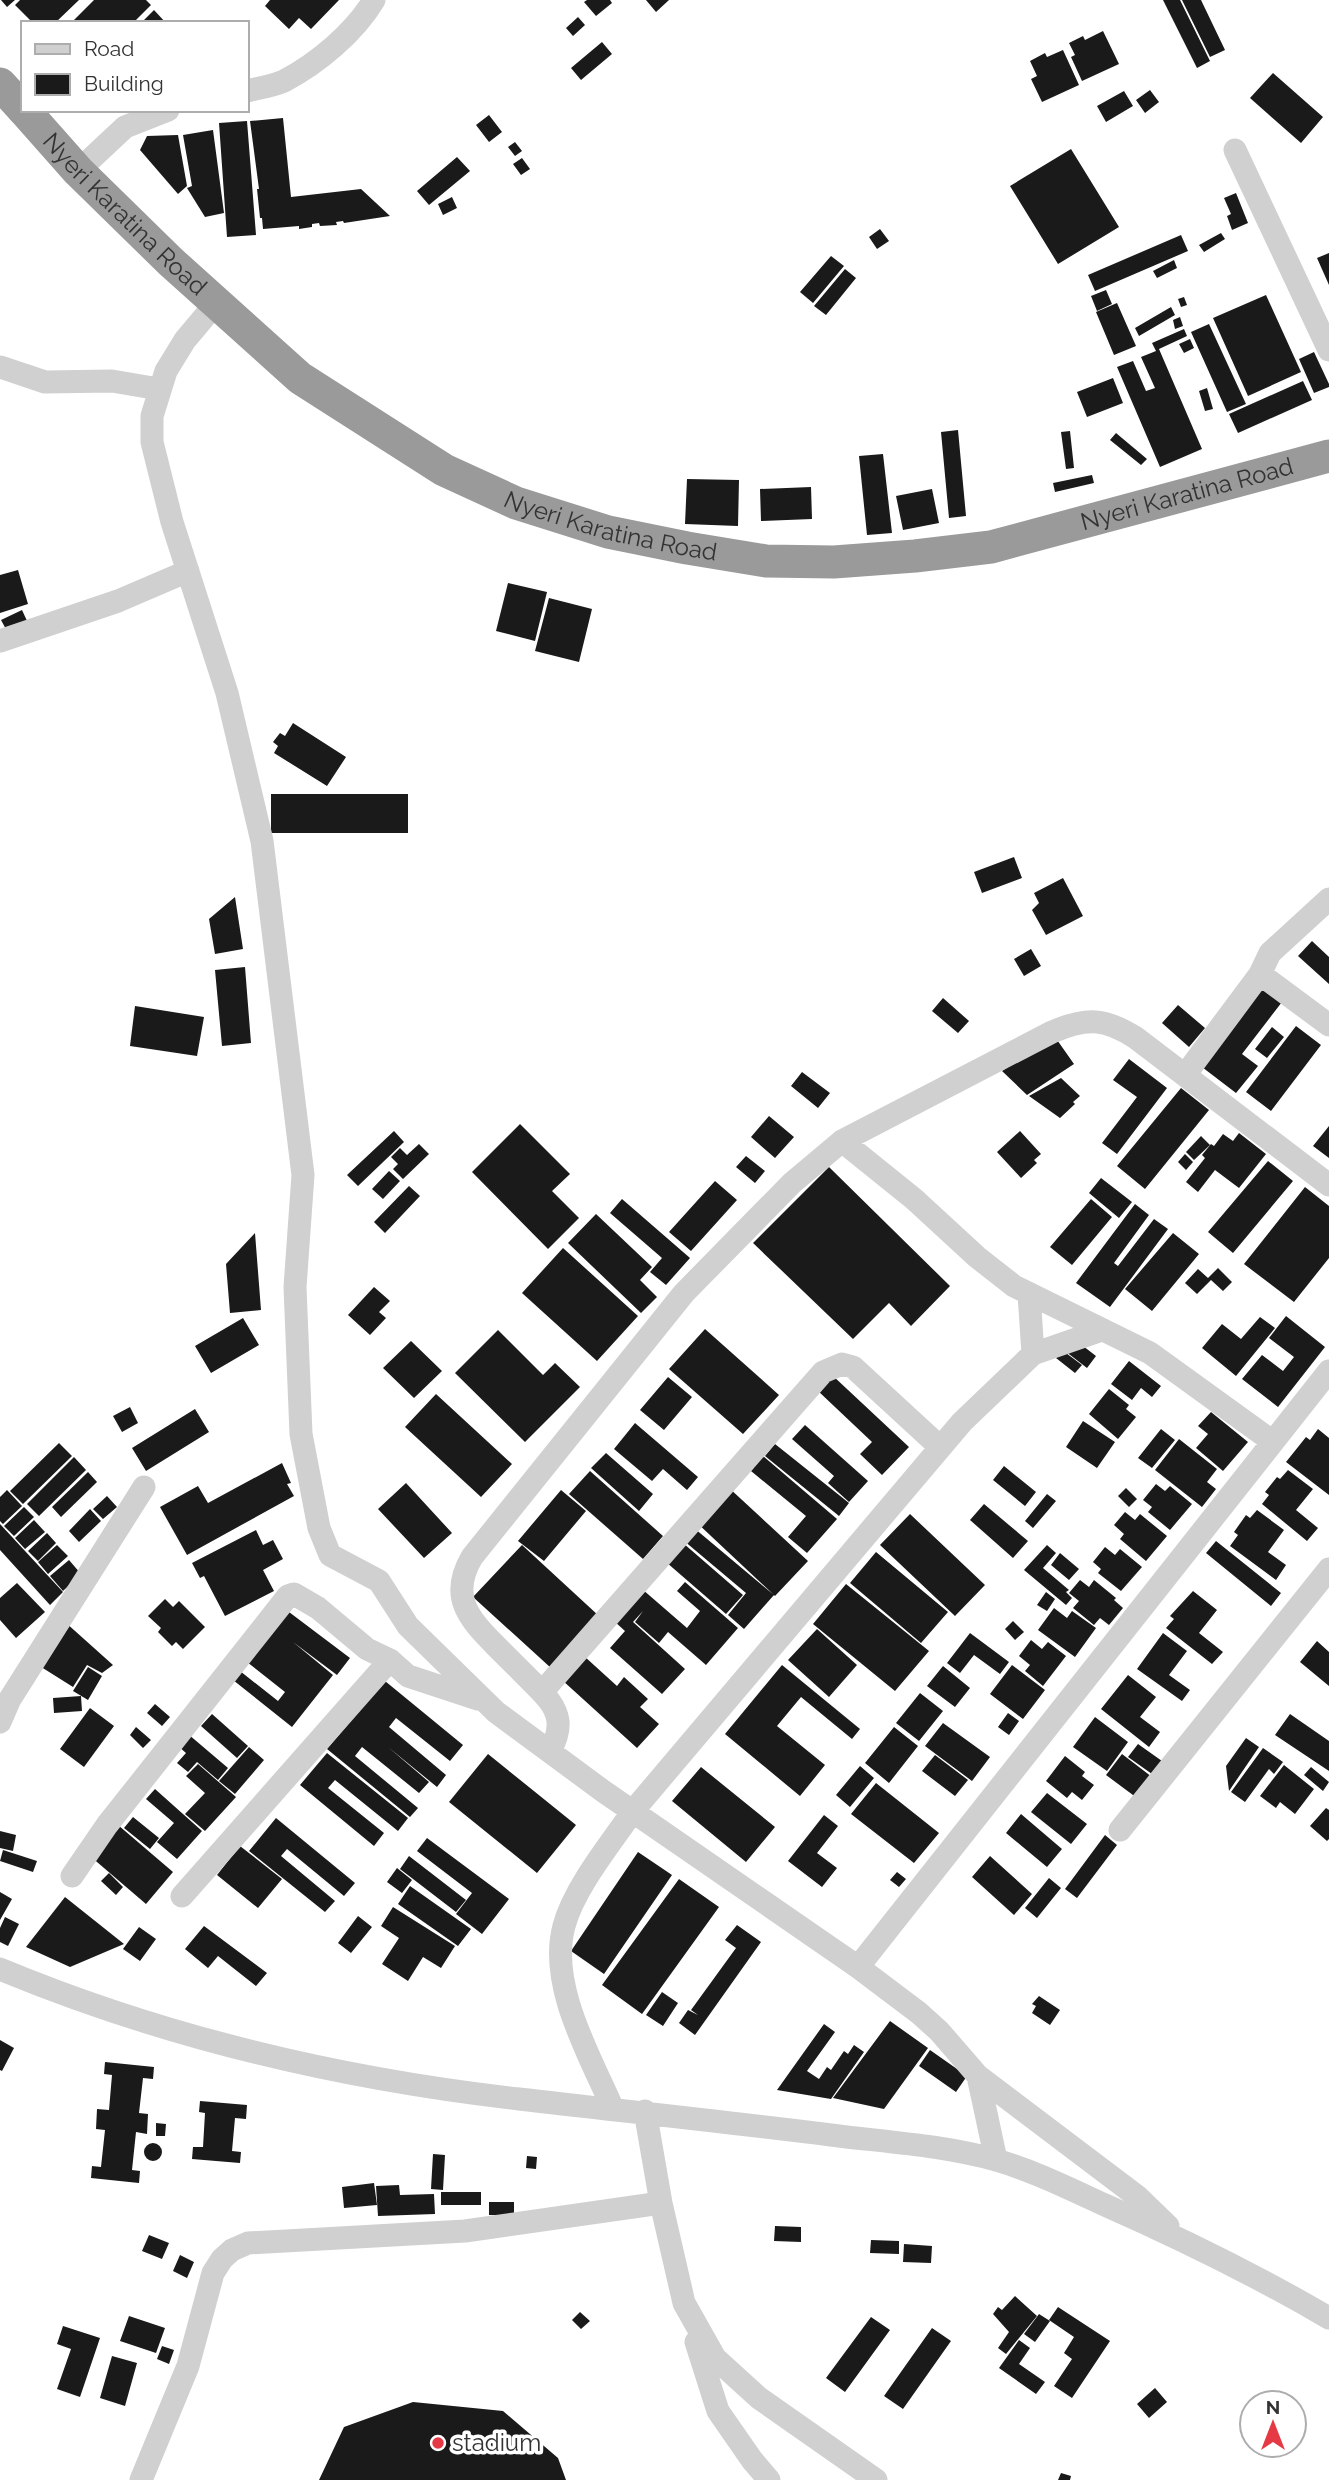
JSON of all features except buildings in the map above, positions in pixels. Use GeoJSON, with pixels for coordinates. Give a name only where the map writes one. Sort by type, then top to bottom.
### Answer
{"type":"FeatureCollection","features":[{"type":"Feature","properties":{"kind":"highway","name":"Nyeri Karatina Road"},"geometry":{"type":"LineString","coordinates":[[0,84],[21,108]]}},
{"type":"Feature","properties":{"kind":"highway","name":"Nyeri Karatina Road"},"geometry":{"type":"LineString","coordinates":[[25,112],[78,171],[171,262],[300,378],[444,470],[516,503],[608,532],[766,561],[834,562],[992,547],[1329,456]]}},
{"type":"Feature","properties":{"kind":"street"},"geometry":{"type":"LineString","coordinates":[[248,91],[282,82],[327,52],[366,12],[374,0]]}},
{"type":"Feature","properties":{"kind":"street"},"geometry":{"type":"LineString","coordinates":[[78,171],[125,127],[162,112]]}},
{"type":"Feature","properties":{"kind":"street"},"geometry":{"type":"LineString","coordinates":[[1235,150],[1329,351]]}},
{"type":"Feature","properties":{"kind":"street"},"geometry":{"type":"LineString","coordinates":[[217,302],[185,340],[166,372],[152,416],[152,442],[172,522],[227,694],[262,841],[303,1175],[295,1287],[301,1434],[319,1528],[330,1555],[379,1581],[408,1626],[484,1700],[550,1752],[858,1968],[929,2022],[978,2076],[1138,2197],[1180,2238]]}},
{"type":"Feature","properties":{"kind":"street"},"geometry":{"type":"LineString","coordinates":[[0,366],[45,382],[112,380],[159,389]]}},
{"type":"Feature","properties":{"kind":"street"},"geometry":{"type":"LineString","coordinates":[[0,640],[118,601],[188,571]]}},
{"type":"Feature","properties":{"kind":"street"},"geometry":{"type":"LineString","coordinates":[[1185,1075],[1260,974],[1270,953],[1329,900]]}},
{"type":"Feature","properties":{"kind":"street"},"geometry":{"type":"LineString","coordinates":[[1260,974],[1329,1025]]}},
{"type":"Feature","properties":{"kind":"street"},"geometry":{"type":"LineString","coordinates":[[550,1752],[558,1732],[558,1718],[553,1706],[470,1618],[463,1599],[464,1572],[472,1557],[684,1293],[793,1183],[842,1141],[1073,1023],[1105,1022],[1122,1029],[1329,1185]]}},
{"type":"Feature","properties":{"kind":"street"},"geometry":{"type":"LineString","coordinates":[[842,1141],[914,1199],[976,1257],[1014,1286],[1150,1353],[1273,1442]]}},
{"type":"Feature","properties":{"kind":"street"},"geometry":{"type":"LineString","coordinates":[[1030,1294],[1033,1354]]}},
{"type":"Feature","properties":{"kind":"street"},"geometry":{"type":"LineString","coordinates":[[612,2109],[568,2003],[561,1968],[564,1926],[586,1880],[633,1811],[971,1413],[1033,1354],[1102,1329]]}},
{"type":"Feature","properties":{"kind":"street"},"geometry":{"type":"LineString","coordinates":[[542,1692],[823,1372],[842,1364],[853,1367],[940,1447]]}},
{"type":"Feature","properties":{"kind":"street"},"geometry":{"type":"LineString","coordinates":[[858,1968],[1329,1371]]}},
{"type":"Feature","properties":{"kind":"street"},"geometry":{"type":"LineString","coordinates":[[0,1722],[10,1699],[145,1487]]}},
{"type":"Feature","properties":{"kind":"street"},"geometry":{"type":"LineString","coordinates":[[1120,1830],[1329,1569]]}},
{"type":"Feature","properties":{"kind":"street"},"geometry":{"type":"LineString","coordinates":[[72,1877],[107,1825],[288,1597],[294,1594],[318,1608],[367,1649],[390,1660],[408,1676],[484,1700]]}},
{"type":"Feature","properties":{"kind":"street"},"geometry":{"type":"LineString","coordinates":[[182,1896],[390,1660]]}},
{"type":"Feature","properties":{"kind":"street"},"geometry":{"type":"LineString","coordinates":[[2,1973],[96,2007],[248,2050],[400,2081],[514,2098],[645,2111],[940,2148],[996,2160],[1047,2179],[1180,2238],[1327,2315]]}},
{"type":"Feature","properties":{"kind":"street"},"geometry":{"type":"LineString","coordinates":[[978,2076],[996,2160]]}},
{"type":"Feature","properties":{"kind":"street"},"geometry":{"type":"LineString","coordinates":[[645,2111],[661,2203],[684,2303],[718,2411],[769,2480]]}},
{"type":"Feature","properties":{"kind":"street"},"geometry":{"type":"LineString","coordinates":[[141,2480],[188,2366],[213,2273],[232,2250],[248,2243],[465,2231],[661,2203]]}},
{"type":"Feature","properties":{"kind":"street"},"geometry":{"type":"LineString","coordinates":[[684,2303],[715,2358],[759,2398],[876,2480]]}},
{"type":"Feature","properties":{"kind":"place","name":"stadium"},"geometry":{"type":"Point","coordinates":[438,2443]}}]}
